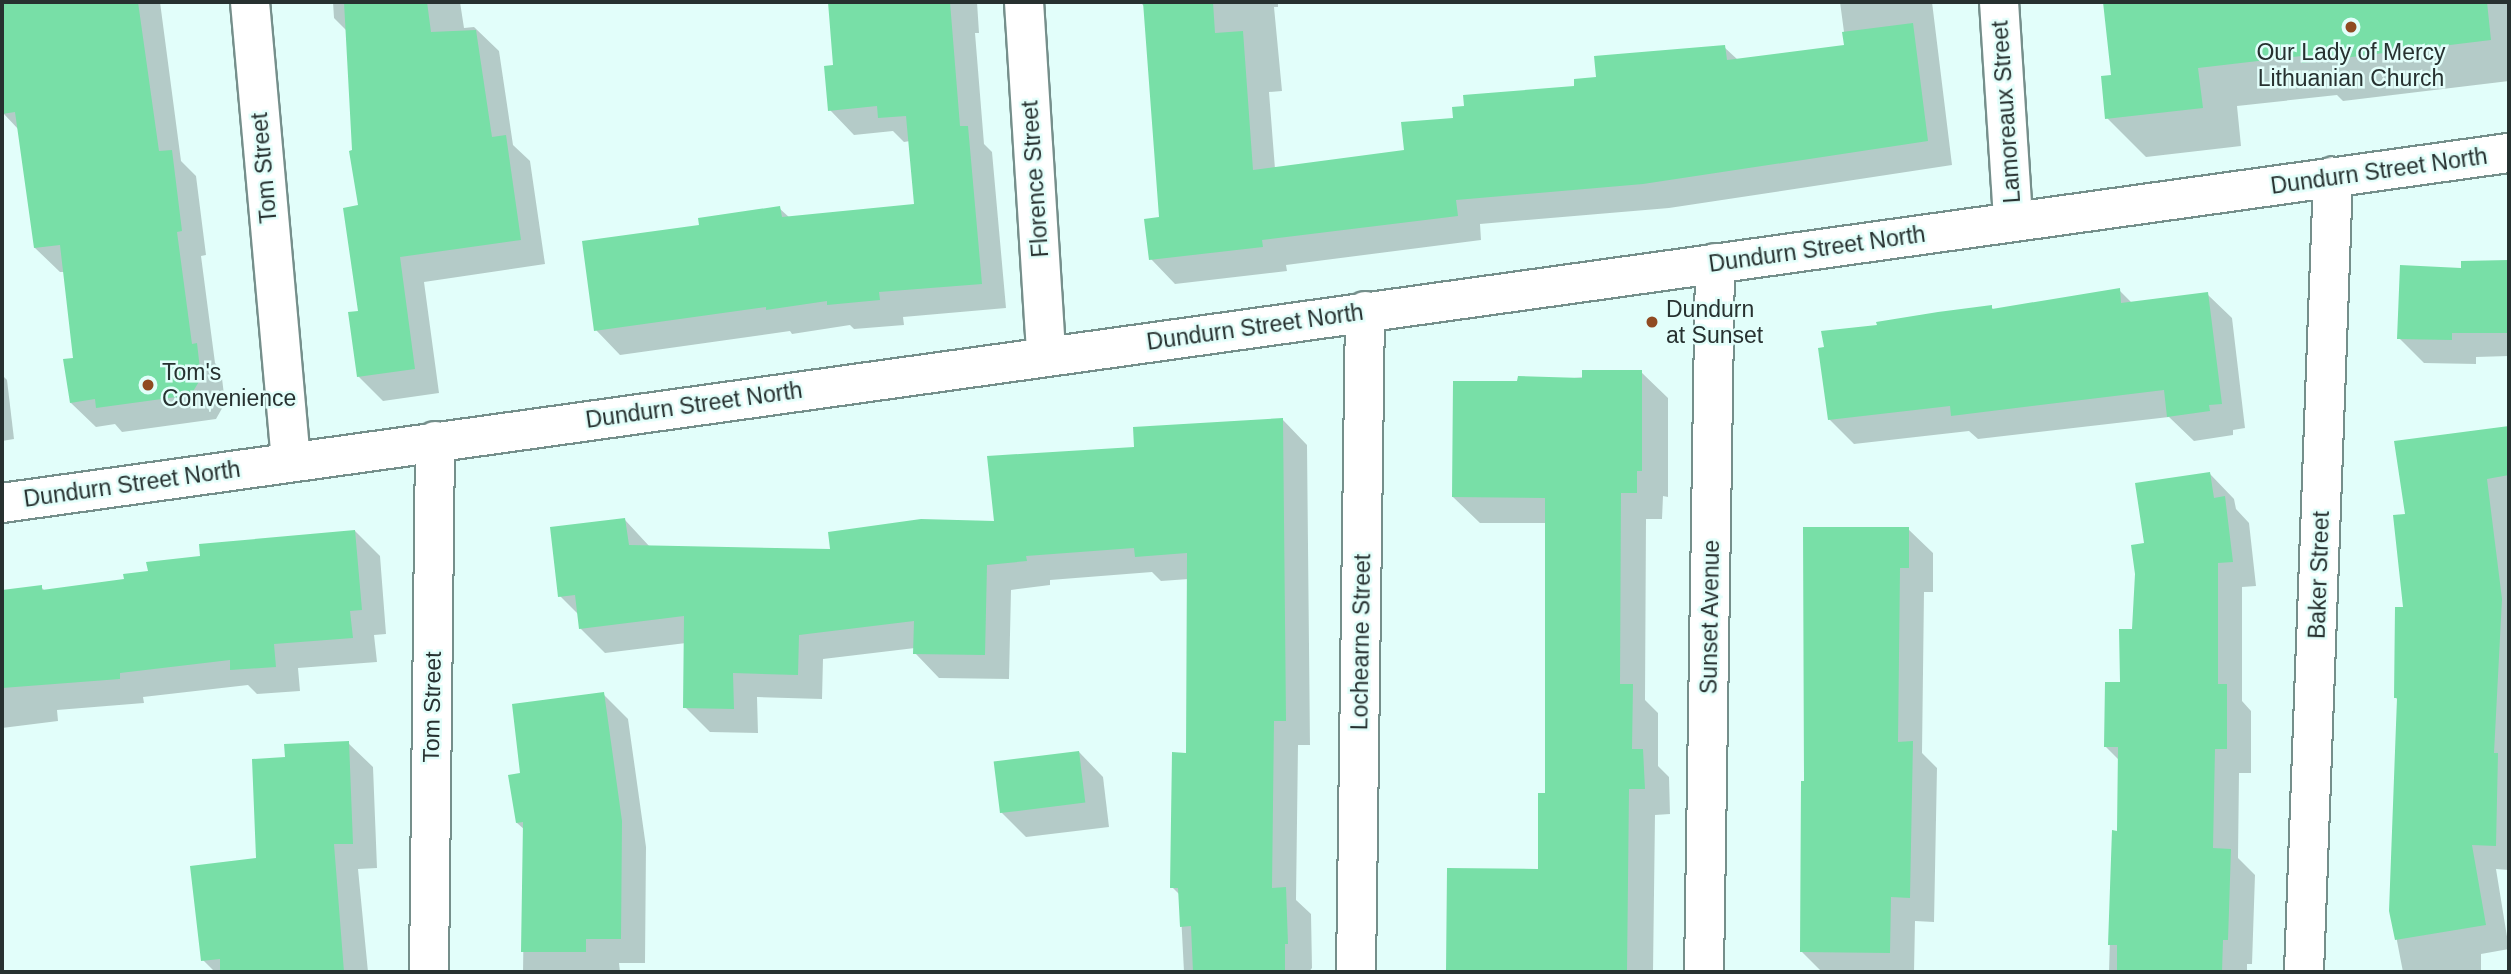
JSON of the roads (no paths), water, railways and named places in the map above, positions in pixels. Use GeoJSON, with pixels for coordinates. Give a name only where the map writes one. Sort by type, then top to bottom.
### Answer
{"type":"FeatureCollection","features":[{"type":"Feature","properties":{"kind":"street","name":"Tom Street"},"geometry":{"type":"LineString","coordinates":[[250,2],[291,461]]}},
{"type":"Feature","properties":{"kind":"street","name":"Florence Street"},"geometry":{"type":"LineString","coordinates":[[1024,2],[1046,356]]}},
{"type":"Feature","properties":{"kind":"street","name":"Lamoreaux Street"},"geometry":{"type":"LineString","coordinates":[[1999,2],[2013,221]]}},
{"type":"Feature","properties":{"kind":"street","name":"Dundurn Street North"},"geometry":{"type":"LineString","coordinates":[[2,503],[2509,153]]}},
{"type":"Feature","properties":{"kind":"street","name":"Baker Street"},"geometry":{"type":"LineString","coordinates":[[2304,972],[2333,177]]}},
{"type":"Feature","properties":{"kind":"street","name":"Sunset Avenue"},"geometry":{"type":"LineString","coordinates":[[1704,972],[1715,263]]}},
{"type":"Feature","properties":{"kind":"street","name":"Lochearne Street"},"geometry":{"type":"LineString","coordinates":[[1356,972],[1365,311]]}},
{"type":"Feature","properties":{"kind":"street","name":"Tom Street"},"geometry":{"type":"LineString","coordinates":[[429,972],[435,441]]}},
{"type":"Feature","properties":{"kind":"place","name":"Our Lady of Mercy Lithuanian Church"},"geometry":{"type":"Point","coordinates":[2351,27]}},
{"type":"Feature","properties":{"kind":"place","name":"Dundurn at Sunset"},"geometry":{"type":"Point","coordinates":[1652,322]}},
{"type":"Feature","properties":{"kind":"place","name":"Tom's Convenience"},"geometry":{"type":"Point","coordinates":[148,385]}}]}
